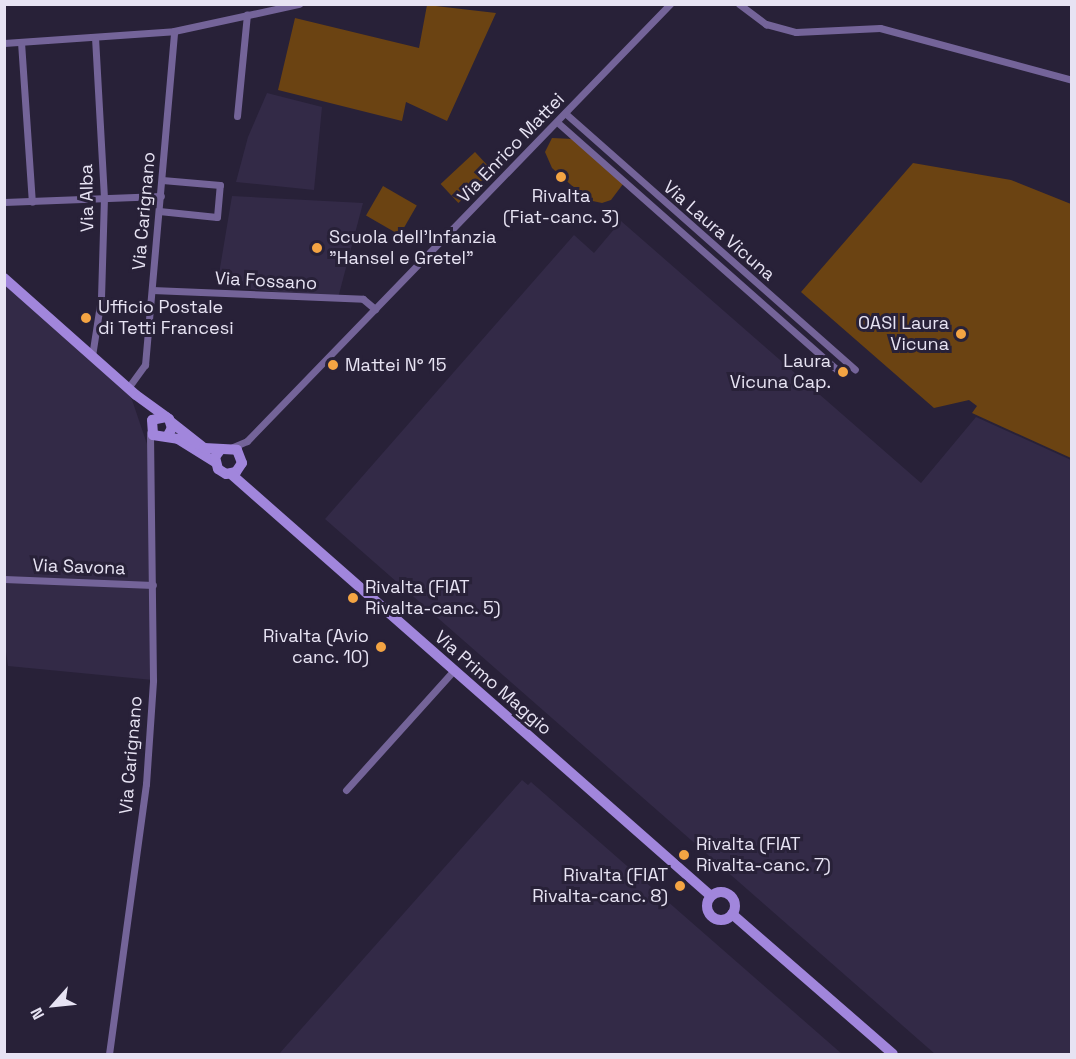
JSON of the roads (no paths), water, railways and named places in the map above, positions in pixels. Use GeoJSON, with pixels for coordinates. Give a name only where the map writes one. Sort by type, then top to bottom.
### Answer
{"type":"FeatureCollection","features":[{"type":"Feature","properties":{"kind":"main road"},"geometry":{"type":"LineString","coordinates":[[4,278],[132,392],[204,448],[220,450],[233,447],[238,467],[222,472],[215,462],[178,439],[155,437],[132,392]]}},
{"type":"Feature","properties":{"kind":"main road"},"geometry":{"type":"LineString","coordinates":[[150,426],[157,416],[168,419]]}},
{"type":"Feature","properties":{"kind":"main road"},"geometry":{"type":"LineString","coordinates":[[167,437],[168,419]]}},
{"type":"Feature","properties":{"kind":"main road"},"geometry":{"type":"LineString","coordinates":[[215,462],[220,450]]}},
{"type":"Feature","properties":{"kind":"main road","name":"Via Primo Maggio"},"geometry":{"type":"LineString","coordinates":[[238,467],[252,495],[711,896]]}},
{"type":"Feature","properties":{"kind":"main road"},"geometry":{"type":"LineString","coordinates":[[722,892],[732,897],[735,907],[732,914],[725,919],[712,916],[707,904],[711,896],[722,892]]}},
{"type":"Feature","properties":{"kind":"main road"},"geometry":{"type":"LineString","coordinates":[[732,914],[893,1054]]}},
{"type":"Feature","properties":{"kind":"street"},"geometry":{"type":"LineString","coordinates":[[4,43],[95,39],[174,31],[299,4]]}},
{"type":"Feature","properties":{"kind":"street","name":"Via Enrico Mattei"},"geometry":{"type":"LineString","coordinates":[[238,467],[248,441],[670,4]]}},
{"type":"Feature","properties":{"kind":"street"},"geometry":{"type":"LineString","coordinates":[[739,4],[766,24],[796,32],[880,28],[1069,79]]}},
{"type":"Feature","properties":{"kind":"street"},"geometry":{"type":"LineString","coordinates":[[237,116],[247,14]]}},
{"type":"Feature","properties":{"kind":"street","name":"Via Carignano"},"geometry":{"type":"LineString","coordinates":[[132,392],[145,365],[174,31]]}},
{"type":"Feature","properties":{"kind":"street","name":"Via Alba"},"geometry":{"type":"LineString","coordinates":[[92,356],[101,298],[104,198],[95,39]]}},
{"type":"Feature","properties":{"kind":"street"},"geometry":{"type":"LineString","coordinates":[[21,42],[32,202]]}},
{"type":"Feature","properties":{"kind":"street","name":"Via Laura Vicuna"},"geometry":{"type":"LineString","coordinates":[[566,113],[855,370]]}},
{"type":"Feature","properties":{"kind":"street","name":"Via Laura Vicuna"},"geometry":{"type":"LineString","coordinates":[[557,122],[836,369]]}},
{"type":"Feature","properties":{"kind":"street"},"geometry":{"type":"LineString","coordinates":[[159,212],[217,217],[220,185],[162,180]]}},
{"type":"Feature","properties":{"kind":"street"},"geometry":{"type":"LineString","coordinates":[[4,202],[161,196]]}},
{"type":"Feature","properties":{"kind":"street","name":"Via Fossano"},"geometry":{"type":"LineString","coordinates":[[152,290],[363,299],[375,309]]}},
{"type":"Feature","properties":{"kind":"street","name":"Via Carignano"},"geometry":{"type":"LineString","coordinates":[[109,1054],[146,784],[153,680],[150,426]]}},
{"type":"Feature","properties":{"kind":"street"},"geometry":{"type":"LineString","coordinates":[[151,456],[167,437]]}},
{"type":"Feature","properties":{"kind":"street","name":"Via Enrico Mattei"},"geometry":{"type":"LineString","coordinates":[[233,447],[248,441]]}},
{"type":"Feature","properties":{"kind":"street","name":"Via Savona"},"geometry":{"type":"LineString","coordinates":[[4,579],[153,585]]}},
{"type":"Feature","properties":{"kind":"street"},"geometry":{"type":"LineString","coordinates":[[346,790],[453,671]]}},
{"type":"Feature","properties":{"kind":"place","name":"Rivalta (Fiat-canc. 3)"},"geometry":{"type":"Point","coordinates":[561,177]}},
{"type":"Feature","properties":{"kind":"place","name":"Scuola dell'Infanzia \"Hansel e Gretel\""},"geometry":{"type":"Point","coordinates":[317,248]}},
{"type":"Feature","properties":{"kind":"place","name":"Ufficio Postale di Tetti Francesi"},"geometry":{"type":"Point","coordinates":[86,318]}},
{"type":"Feature","properties":{"kind":"place","name":"OASI Laura Vicuna"},"geometry":{"type":"Point","coordinates":[961,334]}},
{"type":"Feature","properties":{"kind":"place","name":"Mattei N° 15"},"geometry":{"type":"Point","coordinates":[333,365]}},
{"type":"Feature","properties":{"kind":"place","name":"Laura Vicuna Cap."},"geometry":{"type":"Point","coordinates":[843,372]}},
{"type":"Feature","properties":{"kind":"place","name":"Rivalta (FIAT Rivalta-canc. 5)"},"geometry":{"type":"Point","coordinates":[353,598]}},
{"type":"Feature","properties":{"kind":"place","name":"Rivalta (Avio canc. 10)"},"geometry":{"type":"Point","coordinates":[381,647]}},
{"type":"Feature","properties":{"kind":"place","name":"Rivalta (FIAT Rivalta-canc. 7)"},"geometry":{"type":"Point","coordinates":[684,855]}},
{"type":"Feature","properties":{"kind":"place","name":"Rivalta (FIAT Rivalta-canc. 8)"},"geometry":{"type":"Point","coordinates":[680,886]}}]}
